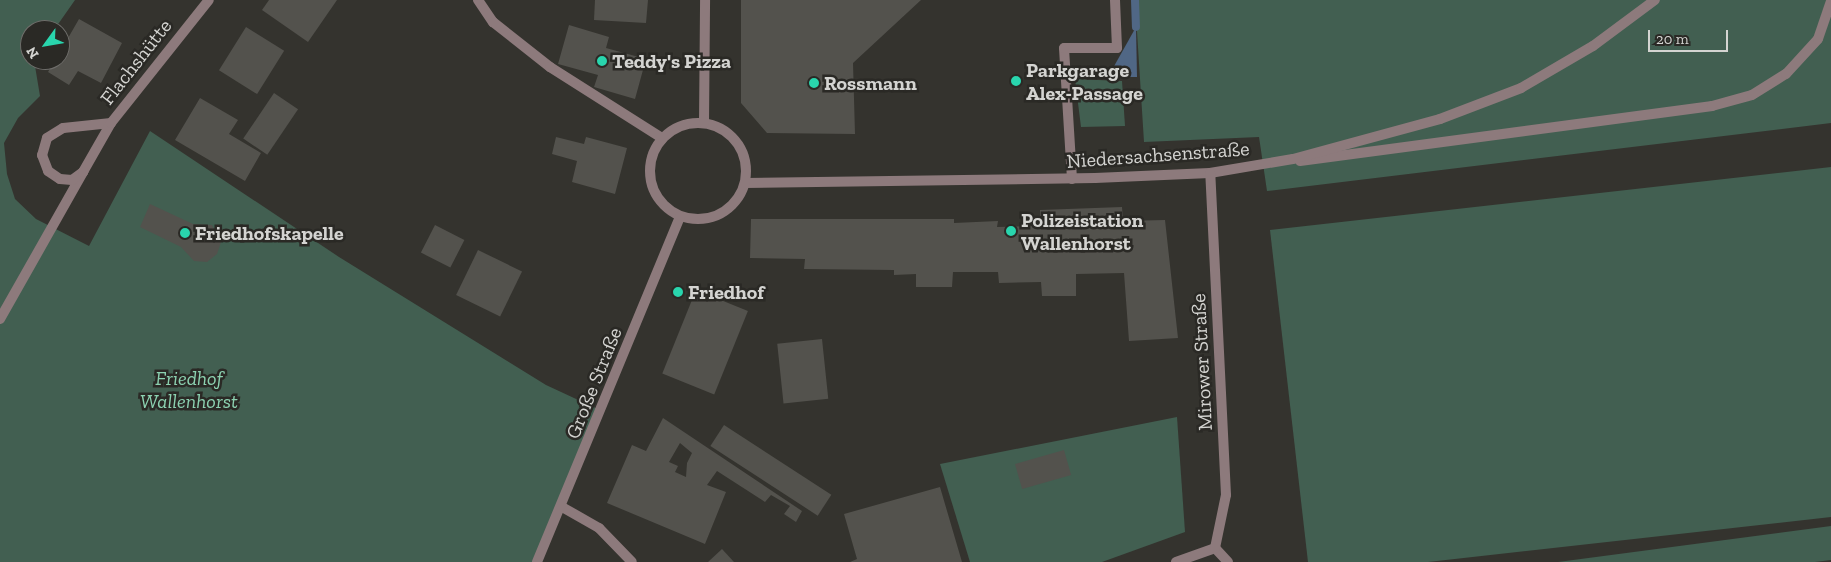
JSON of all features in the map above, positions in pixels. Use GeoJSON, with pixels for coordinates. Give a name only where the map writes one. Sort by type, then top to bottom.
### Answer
{"type":"FeatureCollection","features":[{"type":"Feature","properties":{"kind":"street","name":"Flachshütte"},"geometry":{"type":"LineString","coordinates":[[111,123],[64,128],[47,138],[42,155],[48,171],[60,179],[72,180],[83,172],[111,123],[208,0]]}},
{"type":"Feature","properties":{"kind":"street"},"geometry":{"type":"LineString","coordinates":[[478,0],[492,22],[550,67],[662,138]]}},
{"type":"Feature","properties":{"kind":"street"},"geometry":{"type":"LineString","coordinates":[[704,123],[705,0]]}},
{"type":"Feature","properties":{"kind":"street"},"geometry":{"type":"LineString","coordinates":[[1072,179],[1064,48],[1117,48],[1115,0]]}},
{"type":"Feature","properties":{"kind":"street","name":"Niedersachsenstraße"},"geometry":{"type":"LineString","coordinates":[[745,183],[1072,179],[1210,173],[1293,159],[1458,112],[1529,83],[1593,46],[1655,0]]}},
{"type":"Feature","properties":{"kind":"street"},"geometry":{"type":"LineString","coordinates":[[1210,173],[1712,106],[1752,95],[1786,74],[1818,39],[1831,1]]}},
{"type":"Feature","properties":{"kind":"street"},"geometry":{"type":"LineString","coordinates":[[689,123],[704,123],[720,128],[742,151],[745,183],[727,210],[712,217],[680,216],[656,196],[651,181],[654,151],[662,138],[689,123]]}},
{"type":"Feature","properties":{"kind":"street"},"geometry":{"type":"LineString","coordinates":[[0,319],[83,172]]}},
{"type":"Feature","properties":{"kind":"street","name":"Mirower Straße"},"geometry":{"type":"LineString","coordinates":[[1210,173],[1226,495],[1216,548]]}},
{"type":"Feature","properties":{"kind":"street","name":"Große Straße"},"geometry":{"type":"LineString","coordinates":[[537,562],[562,507],[680,216]]}},
{"type":"Feature","properties":{"kind":"street"},"geometry":{"type":"LineString","coordinates":[[562,507],[599,528],[632,562]]}},
{"type":"Feature","properties":{"kind":"street"},"geometry":{"type":"LineString","coordinates":[[1176,562],[1216,548],[1228,562]]}},
{"type":"Feature","properties":{"kind":"green space","name":"Friedhof Wallenhorst"},"geometry":{"type":"Polygon","coordinates":[[[0,0],[75,0],[61,20],[20,20],[20,70],[36,70],[40,96],[18,118],[4,143],[7,174],[15,199],[36,219],[89,246],[150,131],[339,257],[546,385],[602,411],[537,562],[0,562],[0,0]]]}},
{"type":"Feature","properties":{"kind":"green space"},"geometry":{"type":"Polygon","coordinates":[[[1135,0],[1831,0],[1831,123],[1267,191],[1259,137],[1144,142],[1135,0]]]}},
{"type":"Feature","properties":{"kind":"green space"},"geometry":{"type":"Polygon","coordinates":[[[1075,79],[1122,81],[1125,126],[1081,127],[1075,79]]]}},
{"type":"Feature","properties":{"kind":"green space"},"geometry":{"type":"Polygon","coordinates":[[[1831,167],[1831,517],[1428,562],[1308,562],[1270,230],[1831,167]]]}},
{"type":"Feature","properties":{"kind":"green space"},"geometry":{"type":"Polygon","coordinates":[[[1177,417],[1185,532],[1102,562],[970,562],[940,464],[1177,417]]]}},
{"type":"Feature","properties":{"kind":"green space"},"geometry":{"type":"Polygon","coordinates":[[[1831,526],[1831,560],[1815,562],[1558,562],[1831,526]]]}},
{"type":"Feature","properties":{"kind":"water"},"geometry":{"type":"Polygon","coordinates":[[[1136,27],[1137,77],[1108,77],[1136,27]]]}},
{"type":"Feature","properties":{"kind":"building"},"geometry":{"type":"Polygon","coordinates":[[[269,0],[337,0],[308,42],[262,10],[269,0]]]}},
{"type":"Feature","properties":{"kind":"building"},"geometry":{"type":"Polygon","coordinates":[[[595,0],[648,0],[646,23],[594,20],[595,0]]]}},
{"type":"Feature","properties":{"kind":"building"},"geometry":{"type":"Polygon","coordinates":[[[741,0],[921,0],[853,63],[855,134],[767,133],[741,103],[741,0]]]}},
{"type":"Feature","properties":{"kind":"building"},"geometry":{"type":"Polygon","coordinates":[[[79,19],[122,43],[101,83],[78,71],[69,85],[48,72],[49,70],[70,70],[70,35],[79,19]]]}},
{"type":"Feature","properties":{"kind":"building","name":"Teddy's Pizza"},"geometry":{"type":"Polygon","coordinates":[[[569,25],[609,37],[606,48],[646,59],[635,99],[594,87],[598,75],[558,64],[569,25]]]}},
{"type":"Feature","properties":{"kind":"building"},"geometry":{"type":"Polygon","coordinates":[[[246,27],[284,51],[257,94],[219,70],[246,27]]]}},
{"type":"Feature","properties":{"kind":"building"},"geometry":{"type":"Polygon","coordinates":[[[274,93],[298,109],[267,155],[243,139],[274,93]]]}},
{"type":"Feature","properties":{"kind":"building"},"geometry":{"type":"Polygon","coordinates":[[[200,98],[238,120],[229,134],[261,153],[245,181],[175,140],[200,98]]]}},
{"type":"Feature","properties":{"kind":"building"},"geometry":{"type":"Polygon","coordinates":[[[556,137],[584,144],[586,137],[627,148],[615,194],[572,182],[577,161],[552,154],[556,137]]]}},
{"type":"Feature","properties":{"kind":"building","name":"Friedhofskapelle"},"geometry":{"type":"Polygon","coordinates":[[[150,204],[193,224],[212,225],[221,242],[217,254],[207,262],[194,261],[181,247],[140,227],[150,204]]]}},
{"type":"Feature","properties":{"kind":"building"},"geometry":{"type":"Polygon","coordinates":[[[1122,207],[1123,221],[1165,220],[1178,338],[1129,341],[1124,273],[1076,274],[1076,296],[1042,296],[1041,282],[999,283],[998,272],[953,272],[952,287],[916,287],[916,274],[894,275],[894,270],[804,269],[805,259],[750,258],[751,219],[954,219],[954,223],[998,221],[997,227],[1040,226],[1040,210],[1122,207]]]}},
{"type":"Feature","properties":{"kind":"building"},"geometry":{"type":"Polygon","coordinates":[[[435,225],[464,240],[450,268],[421,253],[435,225]]]}},
{"type":"Feature","properties":{"kind":"building"},"geometry":{"type":"Polygon","coordinates":[[[478,250],[522,271],[500,316],[456,295],[478,250]]]}},
{"type":"Feature","properties":{"kind":"building"},"geometry":{"type":"Polygon","coordinates":[[[696,290],[748,311],[714,394],[662,373],[696,290]]]}},
{"type":"Feature","properties":{"kind":"building"},"geometry":{"type":"Polygon","coordinates":[[[822,339],[828,399],[784,403],[777,344],[822,339]]]}},
{"type":"Feature","properties":{"kind":"building"},"geometry":{"type":"Polygon","coordinates":[[[663,418],[802,511],[796,522],[784,514],[790,506],[771,495],[765,502],[717,471],[707,485],[726,492],[705,544],[607,503],[632,445],[646,451],[663,418]],[[680,443],[669,462],[678,466],[675,472],[686,477],[687,463],[692,453],[680,443]]]}},
{"type":"Feature","properties":{"kind":"building"},"geometry":{"type":"Polygon","coordinates":[[[724,425],[831,495],[818,516],[710,446],[724,425]]]}},
{"type":"Feature","properties":{"kind":"building"},"geometry":{"type":"Polygon","coordinates":[[[1064,450],[1071,475],[1022,489],[1015,464],[1064,450]]]}},
{"type":"Feature","properties":{"kind":"building"},"geometry":{"type":"Polygon","coordinates":[[[940,487],[962,562],[850,562],[857,559],[844,514],[940,487]]]}},
{"type":"Feature","properties":{"kind":"building"},"geometry":{"type":"Polygon","coordinates":[[[722,549],[734,562],[708,562],[722,549]]]}},
{"type":"Feature","properties":{"kind":"waterway"},"geometry":{"type":"LineString","coordinates":[[1135,0],[1136,27]]}},
{"type":"Feature","properties":{"kind":"place","name":"Teddy's Pizza"},"geometry":{"type":"Point","coordinates":[602,61]}},
{"type":"Feature","properties":{"kind":"place","name":"Parkgarage Alex-Passage"},"geometry":{"type":"Point","coordinates":[1016,81]}},
{"type":"Feature","properties":{"kind":"place","name":"Rossmann"},"geometry":{"type":"Point","coordinates":[814,83]}},
{"type":"Feature","properties":{"kind":"place","name":"Polizeistation Wallenhorst"},"geometry":{"type":"Point","coordinates":[1011,231]}},
{"type":"Feature","properties":{"kind":"place","name":"Friedhofskapelle"},"geometry":{"type":"Point","coordinates":[185,233]}},
{"type":"Feature","properties":{"kind":"place","name":"Friedhof"},"geometry":{"type":"Point","coordinates":[678,292]}}]}
